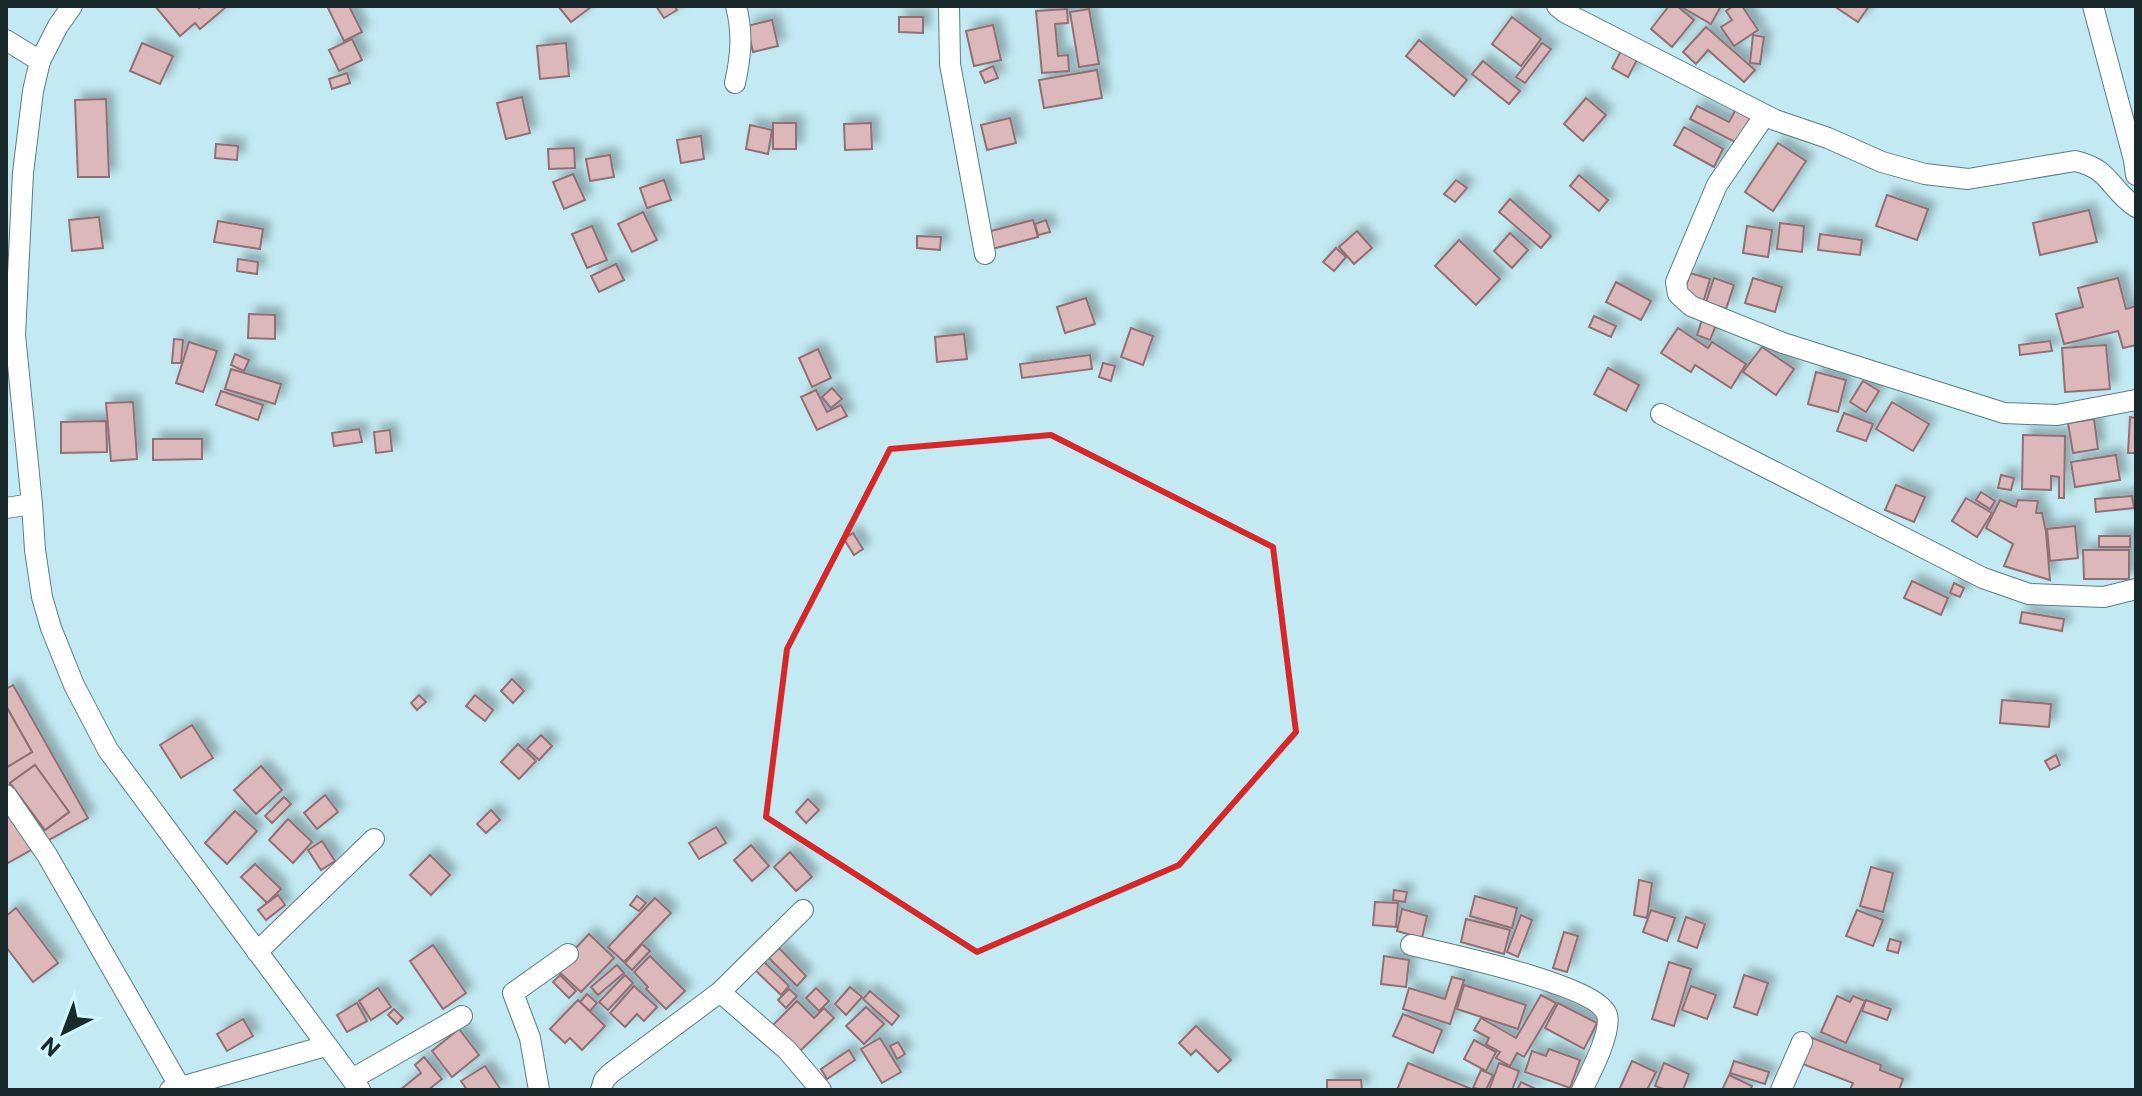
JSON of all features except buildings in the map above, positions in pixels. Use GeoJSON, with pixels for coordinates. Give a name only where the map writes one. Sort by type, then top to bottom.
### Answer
{"type":"FeatureCollection","features":[{"type":"Feature","properties":{"kind":"street"},"geometry":{"type":"LineString","coordinates":[[72,6],[40,61],[33,91],[23,173],[15,335],[35,550],[42,597],[51,628],[74,685],[108,750],[356,1085],[462,1016]]}},
{"type":"Feature","properties":{"kind":"street"},"geometry":{"type":"LineString","coordinates":[[735,83],[741,55],[742,28],[736,6]]}},
{"type":"Feature","properties":{"kind":"street"},"geometry":{"type":"LineString","coordinates":[[949,6],[950,64],[985,254]]}},
{"type":"Feature","properties":{"kind":"street"},"geometry":{"type":"LineString","coordinates":[[1557,6],[1775,120],[1828,138],[1882,162],[1925,174],[1968,179],[2075,161],[2090,164],[2101,171],[2136,207]]}},
{"type":"Feature","properties":{"kind":"street"},"geometry":{"type":"LineString","coordinates":[[2093,6],[2136,175]]}},
{"type":"Feature","properties":{"kind":"street"},"geometry":{"type":"LineString","coordinates":[[10,50],[40,61]]}},
{"type":"Feature","properties":{"kind":"street"},"geometry":{"type":"LineString","coordinates":[[1765,115],[1717,185],[1676,282],[1678,294],[1691,306],[1783,343],[2004,413],[2057,415],[2136,400]]}},
{"type":"Feature","properties":{"kind":"street"},"geometry":{"type":"LineString","coordinates":[[1661,414],[1983,578],[2029,594],[2104,597],[2136,589]]}},
{"type":"Feature","properties":{"kind":"street"},"geometry":{"type":"LineString","coordinates":[[6,508],[32,504]]}},
{"type":"Feature","properties":{"kind":"street"},"geometry":{"type":"LineString","coordinates":[[6,795],[47,855],[175,1088],[326,1046]]}},
{"type":"Feature","properties":{"kind":"street"},"geometry":{"type":"LineString","coordinates":[[257,952],[374,839]]}},
{"type":"Feature","properties":{"kind":"street"},"geometry":{"type":"LineString","coordinates":[[601,1090],[604,1080],[611,1073],[720,992],[803,910]]}},
{"type":"Feature","properties":{"kind":"street"},"geometry":{"type":"LineString","coordinates":[[1411,945],[1508,969],[1575,990],[1599,1002],[1607,1013],[1608,1029],[1582,1090]]}},
{"type":"Feature","properties":{"kind":"street"},"geometry":{"type":"LineString","coordinates":[[539,1090],[530,1038],[513,993],[568,954]]}},
{"type":"Feature","properties":{"kind":"street"},"geometry":{"type":"LineString","coordinates":[[720,992],[787,1050],[821,1090]]}},
{"type":"Feature","properties":{"kind":"street"},"geometry":{"type":"LineString","coordinates":[[1781,1090],[1802,1042]]}},
{"type":"Feature","properties":{"kind":"highlighted area"},"geometry":{"type":"Polygon","coordinates":[[[1051,435],[1273,547],[1296,732],[1179,865],[977,952],[766,817],[787,649],[890,449],[1051,435]]]}}]}
